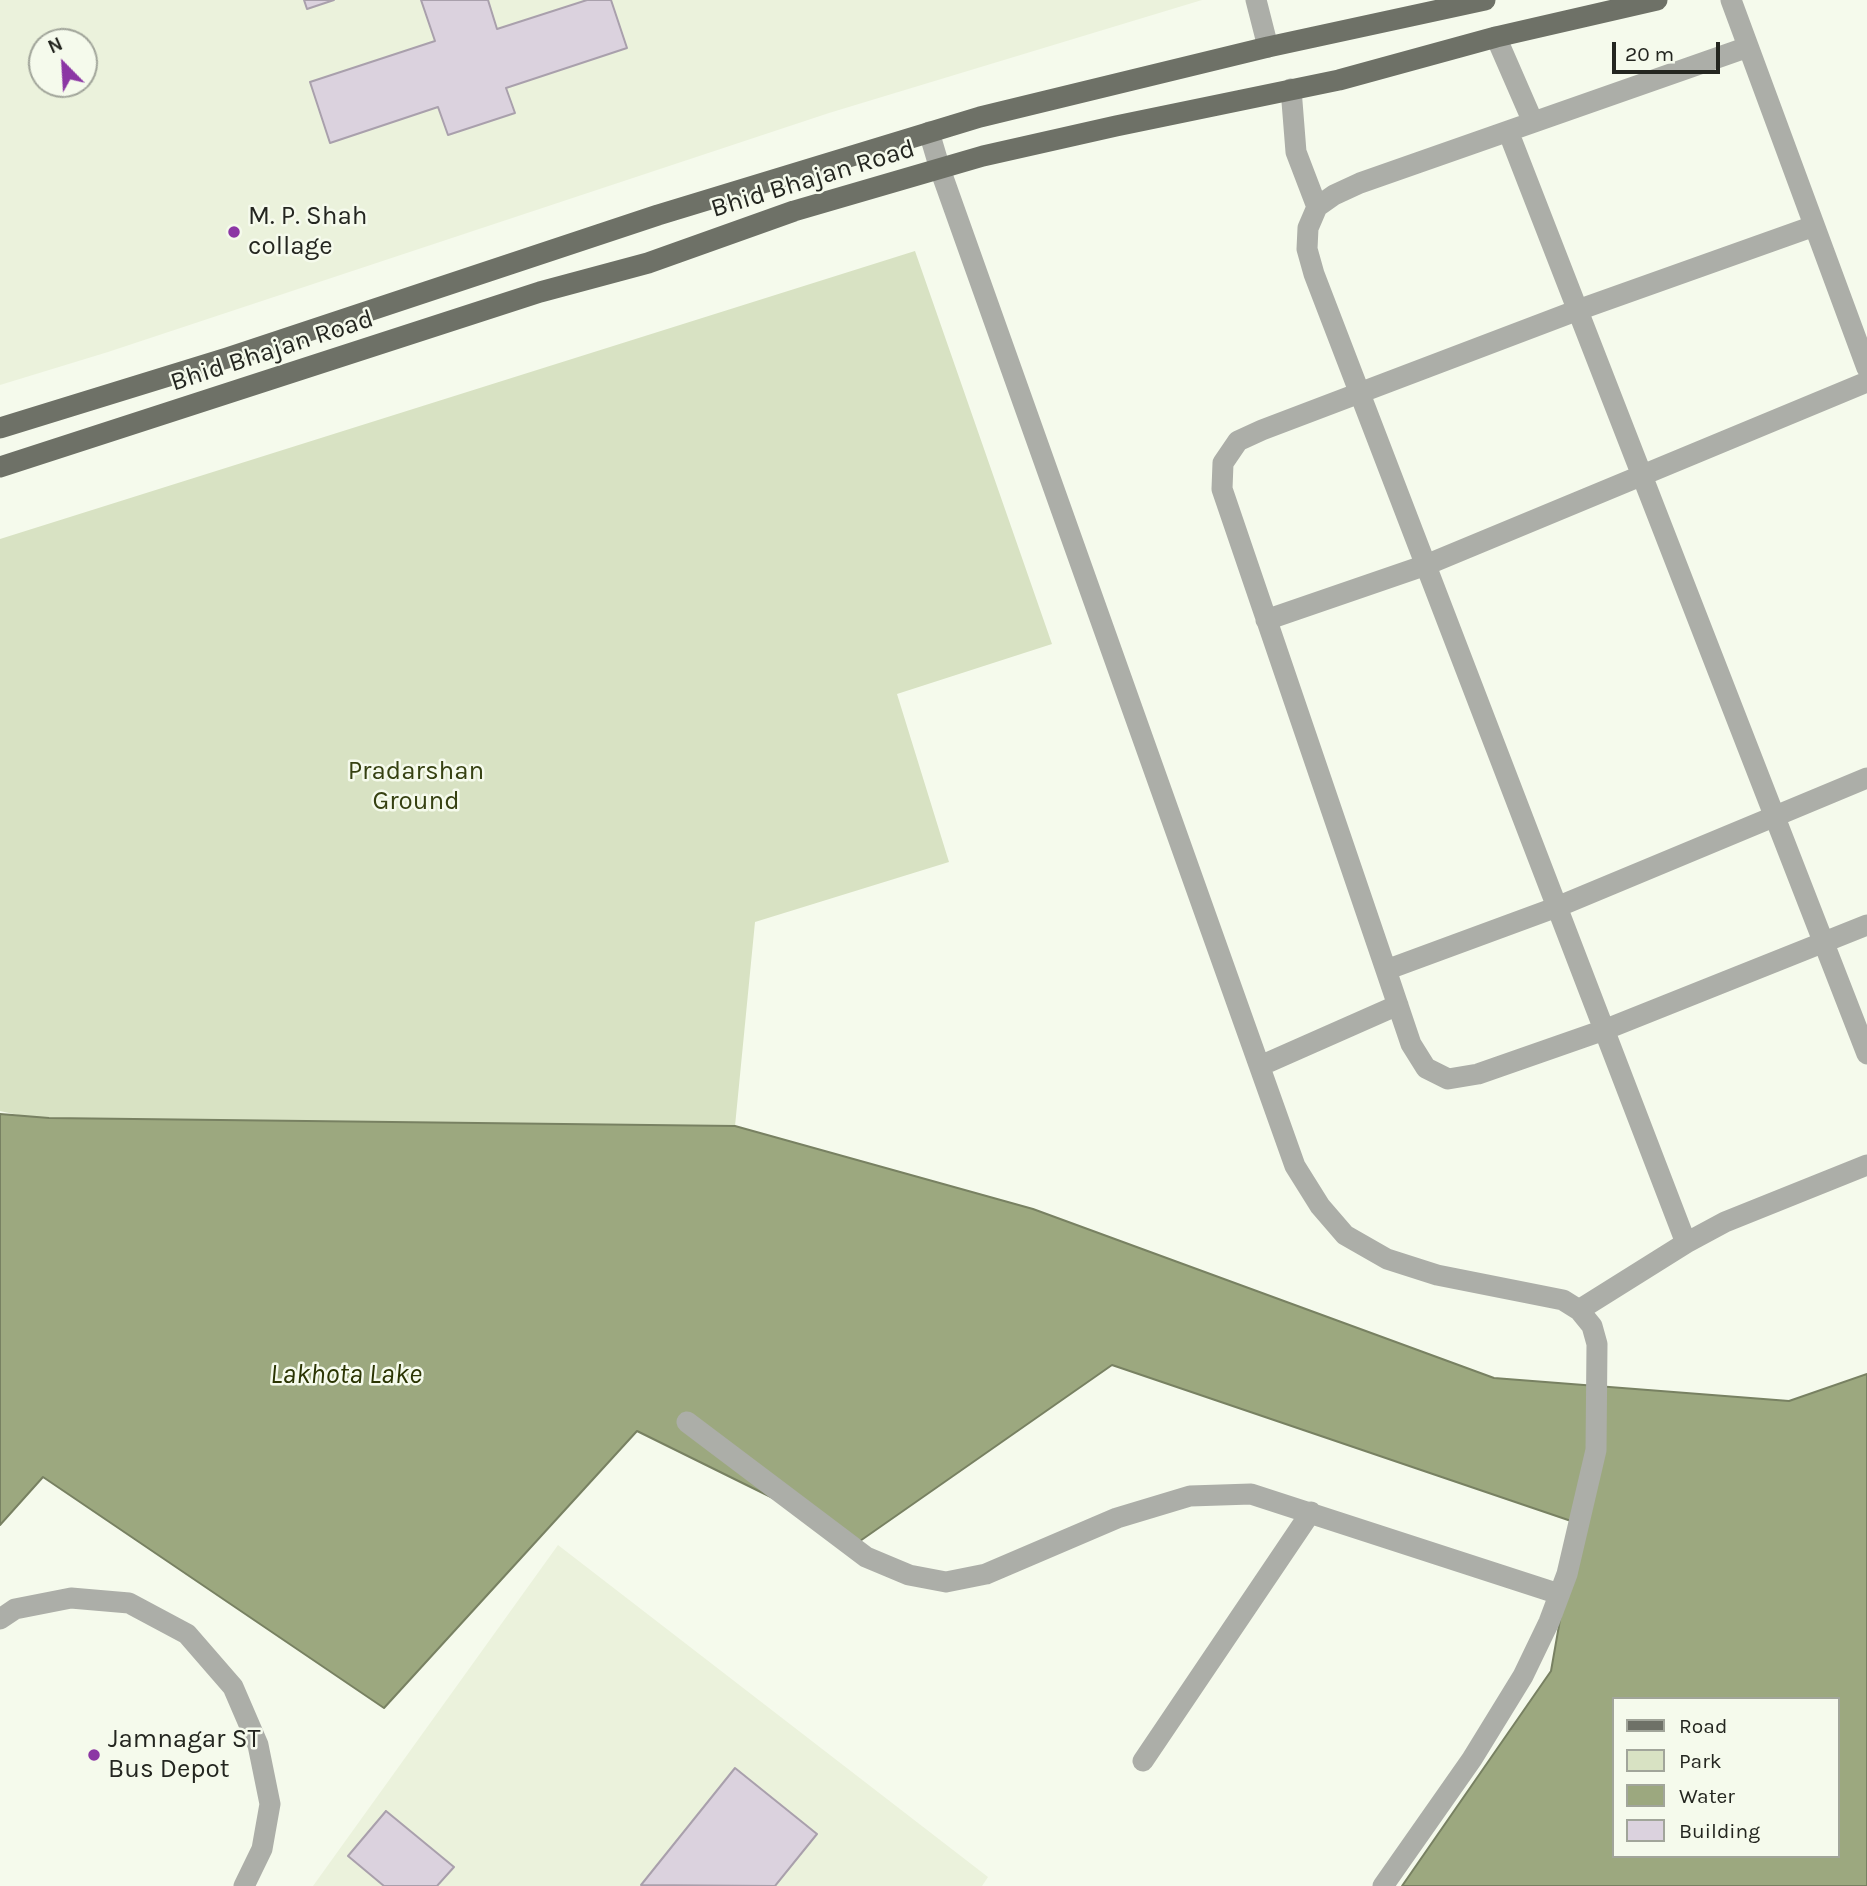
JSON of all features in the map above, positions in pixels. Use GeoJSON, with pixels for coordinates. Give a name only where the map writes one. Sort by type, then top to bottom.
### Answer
{"type":"FeatureCollection","features":[{"type":"Feature","properties":{"kind":"main road","name":"Bhid Bhajan Road"},"geometry":{"type":"LineString","coordinates":[[0,428],[227,358],[658,215],[981,117],[1454,3],[1485,0]]}},
{"type":"Feature","properties":{"kind":"main road","name":"Bhid Bhajan Road"},"geometry":{"type":"LineString","coordinates":[[0,467],[540,292],[648,263],[794,211],[983,156],[1116,125],[1339,80],[1496,37],[1657,0]]}},
{"type":"Feature","properties":{"kind":"street"},"geometry":{"type":"LineString","coordinates":[[1256,0],[1268,47]]}},
{"type":"Feature","properties":{"kind":"street"},"geometry":{"type":"LineString","coordinates":[[1731,0],[1867,368]]}},
{"type":"Feature","properties":{"kind":"street"},"geometry":{"type":"LineString","coordinates":[[1496,37],[1533,122]]}},
{"type":"Feature","properties":{"kind":"street"},"geometry":{"type":"LineString","coordinates":[[1686,1243],[1314,274],[1307,249],[1308,228],[1317,207],[1334,195],[1360,183],[1748,47]]}},
{"type":"Feature","properties":{"kind":"street"},"geometry":{"type":"LineString","coordinates":[[1291,89],[1296,152],[1317,207]]}},
{"type":"Feature","properties":{"kind":"street"},"geometry":{"type":"LineString","coordinates":[[1508,131],[1867,1054]]}},
{"type":"Feature","properties":{"kind":"street"},"geometry":{"type":"LineString","coordinates":[[929,132],[1295,1166],[1320,1206],[1345,1235],[1387,1259],[1437,1275],[1563,1300],[1579,1310],[1592,1326],[1597,1344],[1596,1450],[1567,1574],[1549,1622],[1523,1676],[1472,1759],[1383,1886]]}},
{"type":"Feature","properties":{"kind":"street"},"geometry":{"type":"LineString","coordinates":[[1814,226],[1359,391],[1238,441],[1223,463],[1222,489],[1411,1044],[1426,1068],[1448,1079],[1478,1074],[1604,1030],[1867,925]]}},
{"type":"Feature","properties":{"kind":"street"},"geometry":{"type":"LineString","coordinates":[[1266,620],[1426,565],[1867,382]]}},
{"type":"Feature","properties":{"kind":"street"},"geometry":{"type":"LineString","coordinates":[[1385,970],[1558,907],[1867,778]]}},
{"type":"Feature","properties":{"kind":"street"},"geometry":{"type":"LineString","coordinates":[[1260,1066],[1398,1005]]}},
{"type":"Feature","properties":{"kind":"street"},"geometry":{"type":"LineString","coordinates":[[1579,1310],[1686,1243],[1725,1222],[1867,1165]]}},
{"type":"Feature","properties":{"kind":"street"},"geometry":{"type":"LineString","coordinates":[[687,1422],[866,1557],[909,1575],[946,1581],[986,1574],[1117,1518],[1189,1496],[1251,1494],[1559,1594]]}},
{"type":"Feature","properties":{"kind":"street"},"geometry":{"type":"LineString","coordinates":[[1143,1761],[1311,1512]]}},
{"type":"Feature","properties":{"kind":"street"},"geometry":{"type":"LineString","coordinates":[[0,1619],[15,1609],[71,1598],[129,1603],[187,1633],[233,1687],[258,1745],[270,1804],[262,1849],[244,1886]]}},
{"type":"Feature","properties":{"kind":"shaded area","name":"M. P. Shah collage"},"geometry":{"type":"Polygon","coordinates":[[[0,0],[1202,0],[829,113],[108,352],[0,385],[0,0]]]}},
{"type":"Feature","properties":{"kind":"shaded area"},"geometry":{"type":"Polygon","coordinates":[[[558,1545],[988,1877],[982,1886],[313,1886],[558,1545]]]}},
{"type":"Feature","properties":{"kind":"green space","name":"Pradarshan Ground"},"geometry":{"type":"Polygon","coordinates":[[[915,251],[1052,644],[897,694],[949,862],[755,922],[735,1126],[382,1152],[50,1122],[0,1111],[0,539],[915,251]]]}},
{"type":"Feature","properties":{"kind":"water","name":"Lakhota Lake"},"geometry":{"type":"Polygon","coordinates":[[[0,1114],[49,1118],[735,1126],[1033,1209],[1494,1378],[1789,1401],[1867,1374],[1867,1886],[1402,1886],[1551,1671],[1577,1523],[1112,1365],[860,1541],[637,1431],[384,1708],[43,1477],[0,1525],[0,1114]]]}},
{"type":"Feature","properties":{"kind":"building"},"geometry":{"type":"Polygon","coordinates":[[[304,0],[334,0],[307,9],[304,0]]]}},
{"type":"Feature","properties":{"kind":"building"},"geometry":{"type":"Polygon","coordinates":[[[421,0],[488,0],[497,29],[587,0],[611,0],[627,48],[506,88],[515,113],[448,135],[438,107],[330,143],[310,82],[435,41],[421,0]]]}},
{"type":"Feature","properties":{"kind":"building"},"geometry":{"type":"Polygon","coordinates":[[[735,1768],[817,1834],[775,1886],[641,1885],[735,1768]]]}},
{"type":"Feature","properties":{"kind":"building"},"geometry":{"type":"Polygon","coordinates":[[[386,1811],[454,1867],[437,1886],[384,1886],[348,1856],[386,1811]]]}},
{"type":"Feature","properties":{"kind":"place","name":"M. P. Shah collage"},"geometry":{"type":"Point","coordinates":[234,232]}},
{"type":"Feature","properties":{"kind":"place","name":"Jamnagar ST Bus Depot"},"geometry":{"type":"Point","coordinates":[94,1755]}}]}
